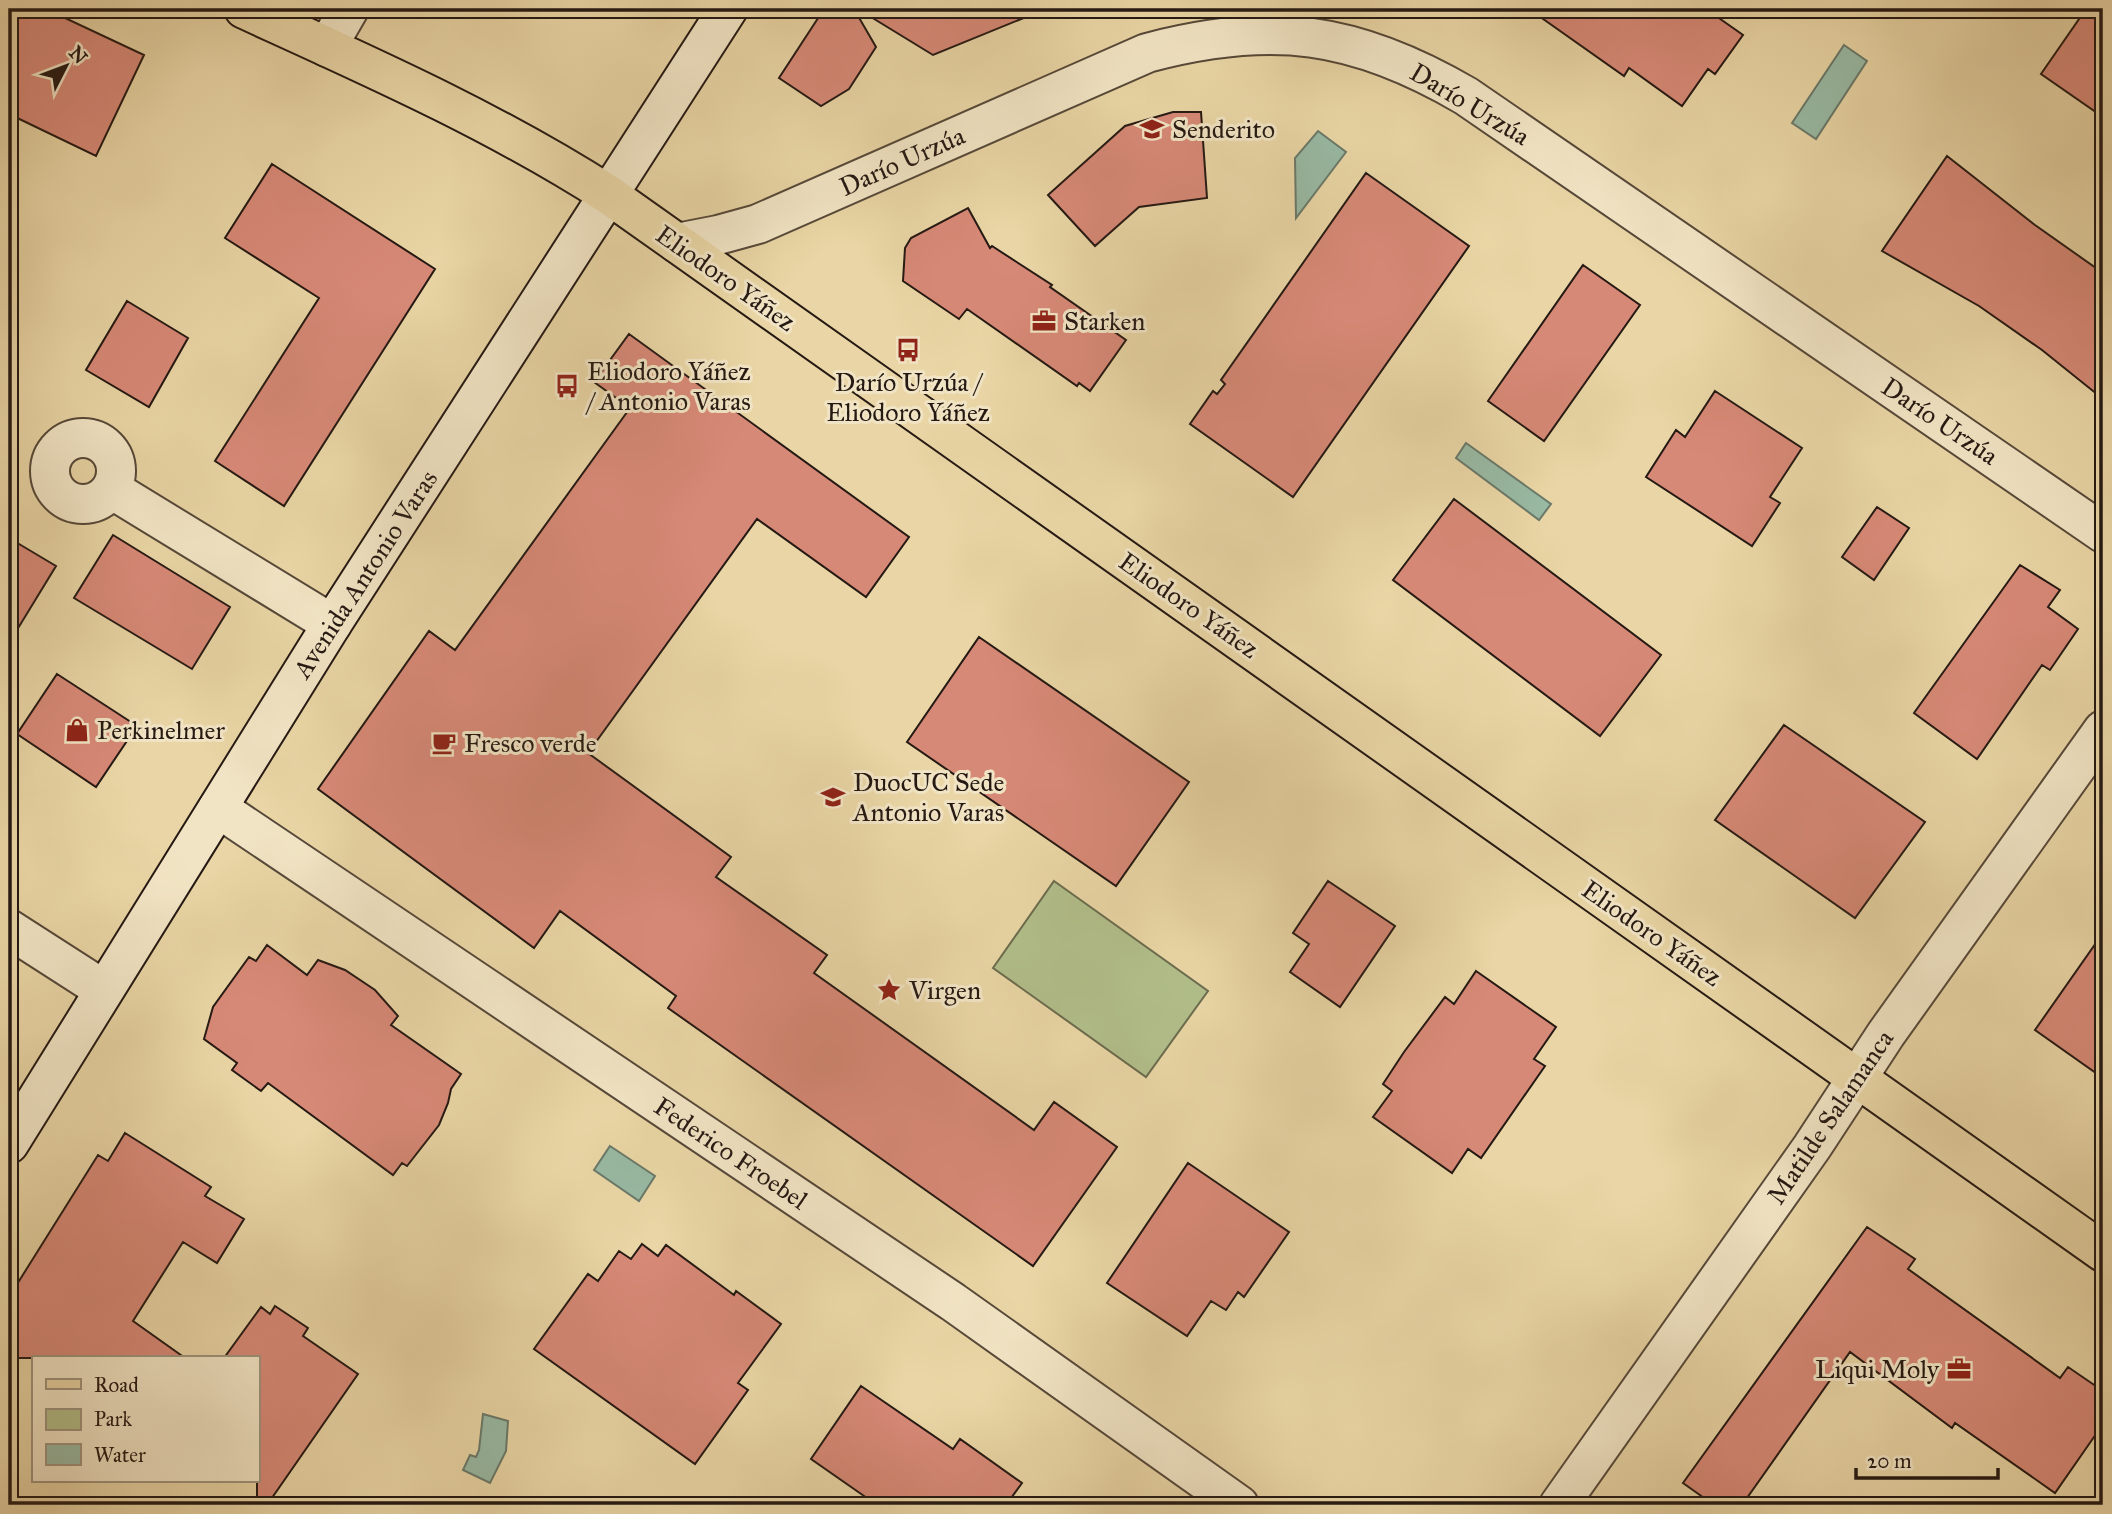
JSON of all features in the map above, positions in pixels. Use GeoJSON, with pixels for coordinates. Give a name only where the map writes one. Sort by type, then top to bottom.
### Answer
{"type":"FeatureCollection","features":[{"type":"Feature","properties":{"kind":"main road","name":"Eliodoro Yáñez"},"geometry":{"type":"LineString","coordinates":[[244,9],[433,95],[553,159],[609,195],[2103,1252]]}},
{"type":"Feature","properties":{"kind":"street"},"geometry":{"type":"LineString","coordinates":[[327,47],[349,9]]}},
{"type":"Feature","properties":{"kind":"street","name":"Avenida Antonio Varas"},"geometry":{"type":"LineString","coordinates":[[9,1144],[332,624],[728,9]]}},
{"type":"Feature","properties":{"kind":"street","name":"Darío Urzúa"},"geometry":{"type":"LineString","coordinates":[[677,243],[758,224],[1147,53],[1194,40],[1243,34],[1283,34],[1323,39],[1398,60],[1433,76],[1466,96],[2103,533]]}},
{"type":"Feature","properties":{"kind":"street"},"geometry":{"type":"LineString","coordinates":[[111,489],[332,624]]}},
{"type":"Feature","properties":{"kind":"street","name":"Matilde Salamanca"},"geometry":{"type":"LineString","coordinates":[[1559,1505],[1812,1147],[1886,1034],[2103,730]]}},
{"type":"Feature","properties":{"kind":"street","name":"Federico Froebel"},"geometry":{"type":"LineString","coordinates":[[218,808],[953,1302],[1239,1505]]}},
{"type":"Feature","properties":{"kind":"street"},"geometry":{"type":"LineString","coordinates":[[9,929],[104,990]]}},
{"type":"Feature","properties":{"kind":"green space"},"geometry":{"type":"Polygon","coordinates":[[[1054,881],[1208,991],[1146,1077],[993,968],[1054,881]]]}},
{"type":"Feature","properties":{"kind":"water"},"geometry":{"type":"Polygon","coordinates":[[[1844,45],[1867,61],[1816,139],[1792,123],[1844,45]]]}},
{"type":"Feature","properties":{"kind":"water"},"geometry":{"type":"Polygon","coordinates":[[[1318,131],[1346,152],[1296,218],[1295,158],[1318,131]]]}},
{"type":"Feature","properties":{"kind":"water"},"geometry":{"type":"Polygon","coordinates":[[[1466,443],[1551,504],[1539,520],[1456,458],[1466,443]]]}},
{"type":"Feature","properties":{"kind":"water"},"geometry":{"type":"Polygon","coordinates":[[[610,1146],[655,1176],[639,1201],[594,1170],[610,1146]]]}},
{"type":"Feature","properties":{"kind":"water"},"geometry":{"type":"Polygon","coordinates":[[[483,1414],[508,1421],[506,1451],[490,1483],[463,1470],[470,1455],[476,1457],[479,1450],[483,1414]]]}},
{"type":"Feature","properties":{"kind":"building"},"geometry":{"type":"Polygon","coordinates":[[[9,9],[46,9],[144,55],[96,156],[9,114],[9,9]]]}},
{"type":"Feature","properties":{"kind":"building"},"geometry":{"type":"Polygon","coordinates":[[[824,9],[854,9],[876,47],[849,89],[821,106],[779,78],[824,9]]]}},
{"type":"Feature","properties":{"kind":"building"},"geometry":{"type":"Polygon","coordinates":[[[858,9],[1043,9],[1043,10],[933,55],[858,9]]]}},
{"type":"Feature","properties":{"kind":"building"},"geometry":{"type":"Polygon","coordinates":[[[1529,9],[1706,9],[1743,35],[1715,74],[1708,69],[1682,106],[1629,68],[1624,76],[1529,9]]]}},
{"type":"Feature","properties":{"kind":"building"},"geometry":{"type":"Polygon","coordinates":[[[2086,9],[2103,9],[2103,117],[2041,74],[2086,9]]]}},
{"type":"Feature","properties":{"kind":"building"},"geometry":{"type":"Polygon","coordinates":[[[1173,112],[1201,112],[1207,198],[1139,207],[1095,246],[1048,195],[1125,126],[1173,112]]]}},
{"type":"Feature","properties":{"kind":"building"},"geometry":{"type":"Polygon","coordinates":[[[1947,156],[2035,225],[2103,273],[2103,399],[2042,350],[1979,306],[1882,251],[1947,156]]]}},
{"type":"Feature","properties":{"kind":"building"},"geometry":{"type":"Polygon","coordinates":[[[272,164],[435,269],[284,506],[215,461],[319,298],[225,238],[272,164]]]}},
{"type":"Feature","properties":{"kind":"building"},"geometry":{"type":"Polygon","coordinates":[[[1366,173],[1469,246],[1293,497],[1190,424],[1213,391],[1217,394],[1225,384],[1221,380],[1366,173]]]}},
{"type":"Feature","properties":{"kind":"building"},"geometry":{"type":"Polygon","coordinates":[[[968,208],[990,248],[992,246],[1052,285],[1050,287],[1126,340],[1090,391],[1079,383],[1077,386],[967,309],[959,319],[903,281],[905,248],[911,238],[968,208]]]}},
{"type":"Feature","properties":{"kind":"building"},"geometry":{"type":"Polygon","coordinates":[[[1583,265],[1640,305],[1544,441],[1488,401],[1583,265]]]}},
{"type":"Feature","properties":{"kind":"building"},"geometry":{"type":"Polygon","coordinates":[[[127,301],[188,338],[149,407],[86,370],[127,301]]]}},
{"type":"Feature","properties":{"kind":"building"},"geometry":{"type":"Polygon","coordinates":[[[629,334],[909,537],[866,597],[757,519],[588,753],[731,857],[716,877],[827,955],[814,973],[1034,1130],[1054,1102],[1117,1147],[1033,1266],[668,1008],[676,996],[560,911],[534,948],[318,789],[429,631],[455,650],[630,408],[594,382],[629,334]]]}},
{"type":"Feature","properties":{"kind":"building"},"geometry":{"type":"Polygon","coordinates":[[[1715,391],[1802,448],[1770,497],[1780,503],[1752,546],[1646,477],[1676,430],[1685,437],[1715,391]]]}},
{"type":"Feature","properties":{"kind":"building"},"geometry":{"type":"Polygon","coordinates":[[[1454,499],[1661,655],[1600,736],[1393,580],[1454,499]]]}},
{"type":"Feature","properties":{"kind":"building"},"geometry":{"type":"Polygon","coordinates":[[[1877,507],[1909,528],[1874,580],[1842,557],[1877,507]]]}},
{"type":"Feature","properties":{"kind":"building"},"geometry":{"type":"Polygon","coordinates":[[[113,535],[230,607],[192,669],[74,598],[113,535]]]}},
{"type":"Feature","properties":{"kind":"building"},"geometry":{"type":"Polygon","coordinates":[[[9,538],[56,566],[9,643],[9,538]]]}},
{"type":"Feature","properties":{"kind":"building"},"geometry":{"type":"Polygon","coordinates":[[[2020,565],[2060,590],[2048,607],[2078,629],[2050,670],[2042,665],[1977,759],[1914,713],[2020,565]]]}},
{"type":"Feature","properties":{"kind":"building"},"geometry":{"type":"Polygon","coordinates":[[[979,637],[1189,782],[1116,886],[907,742],[979,637]]]}},
{"type":"Feature","properties":{"kind":"building","name":"Perkinelmer"},"geometry":{"type":"Polygon","coordinates":[[[57,674],[137,726],[96,787],[17,734],[57,674]]]}},
{"type":"Feature","properties":{"kind":"building"},"geometry":{"type":"Polygon","coordinates":[[[1784,725],[1925,822],[1855,918],[1715,820],[1784,725]]]}},
{"type":"Feature","properties":{"kind":"building"},"geometry":{"type":"Polygon","coordinates":[[[1328,881],[1395,926],[1340,1007],[1290,972],[1309,944],[1293,933],[1328,881]]]}},
{"type":"Feature","properties":{"kind":"building"},"geometry":{"type":"Polygon","coordinates":[[[2103,933],[2103,1078],[2035,1030],[2103,933]]]}},
{"type":"Feature","properties":{"kind":"building"},"geometry":{"type":"Polygon","coordinates":[[[267,945],[307,975],[318,960],[345,970],[375,990],[398,1016],[391,1025],[461,1074],[451,1089],[439,1125],[407,1166],[402,1163],[393,1175],[268,1083],[261,1091],[232,1070],[237,1063],[204,1039],[213,1007],[249,957],[256,961],[267,945]]]}},
{"type":"Feature","properties":{"kind":"building"},"geometry":{"type":"Polygon","coordinates":[[[1476,971],[1556,1027],[1534,1059],[1545,1066],[1481,1158],[1468,1149],[1452,1173],[1373,1117],[1392,1091],[1383,1084],[1404,1052],[1445,997],[1454,1004],[1476,971]]]}},
{"type":"Feature","properties":{"kind":"building"},"geometry":{"type":"Polygon","coordinates":[[[125,1133],[211,1187],[205,1196],[244,1219],[217,1263],[183,1242],[133,1321],[182,1356],[9,1358],[9,1297],[98,1155],[108,1161],[125,1133]]]}},
{"type":"Feature","properties":{"kind":"building"},"geometry":{"type":"Polygon","coordinates":[[[1188,1163],[1289,1232],[1244,1297],[1238,1292],[1226,1310],[1211,1301],[1187,1336],[1107,1283],[1188,1163]]]}},
{"type":"Feature","properties":{"kind":"building"},"geometry":{"type":"Polygon","coordinates":[[[1867,1227],[1915,1259],[1908,1269],[2060,1378],[2068,1367],[2103,1391],[2103,1424],[2055,1493],[1955,1423],[1952,1428],[1850,1352],[1742,1505],[1714,1505],[1683,1483],[1867,1227]]]}},
{"type":"Feature","properties":{"kind":"building"},"geometry":{"type":"Polygon","coordinates":[[[642,1244],[658,1256],[666,1245],[734,1295],[736,1291],[781,1324],[738,1383],[748,1390],[695,1464],[534,1349],[588,1274],[598,1281],[619,1251],[631,1259],[642,1244]]]}},
{"type":"Feature","properties":{"kind":"building"},"geometry":{"type":"Polygon","coordinates":[[[275,1306],[308,1328],[303,1336],[358,1374],[267,1505],[257,1505],[259,1356],[225,1356],[261,1307],[270,1314],[275,1306]]]}},
{"type":"Feature","properties":{"kind":"building"},"geometry":{"type":"Polygon","coordinates":[[[861,1386],[953,1449],[960,1439],[1022,1483],[1006,1505],[877,1505],[811,1459],[861,1386]]]}},
{"type":"Feature","properties":{"kind":"place","name":"Senderito"},"geometry":{"type":"Point","coordinates":[1152,129]}},
{"type":"Feature","properties":{"kind":"place","name":"Starken"},"geometry":{"type":"Point","coordinates":[1044,321]}},
{"type":"Feature","properties":{"kind":"place","name":"Darío Urzúa / Eliodoro Yáñez"},"geometry":{"type":"Point","coordinates":[908,350]}},
{"type":"Feature","properties":{"kind":"place","name":"Eliodoro Yáñez / Antonio Varas"},"geometry":{"type":"Point","coordinates":[567,386]}},
{"type":"Feature","properties":{"kind":"place","name":"Perkinelmer"},"geometry":{"type":"Point","coordinates":[77,730]}},
{"type":"Feature","properties":{"kind":"place","name":"Fresco verde"},"geometry":{"type":"Point","coordinates":[444,743]}},
{"type":"Feature","properties":{"kind":"place","name":"DuocUC Sede Antonio Varas"},"geometry":{"type":"Point","coordinates":[833,797]}},
{"type":"Feature","properties":{"kind":"place","name":"Virgen"},"geometry":{"type":"Point","coordinates":[889,990]}},
{"type":"Feature","properties":{"kind":"place","name":"Liqui Moly"},"geometry":{"type":"Point","coordinates":[1959,1369]}}]}
